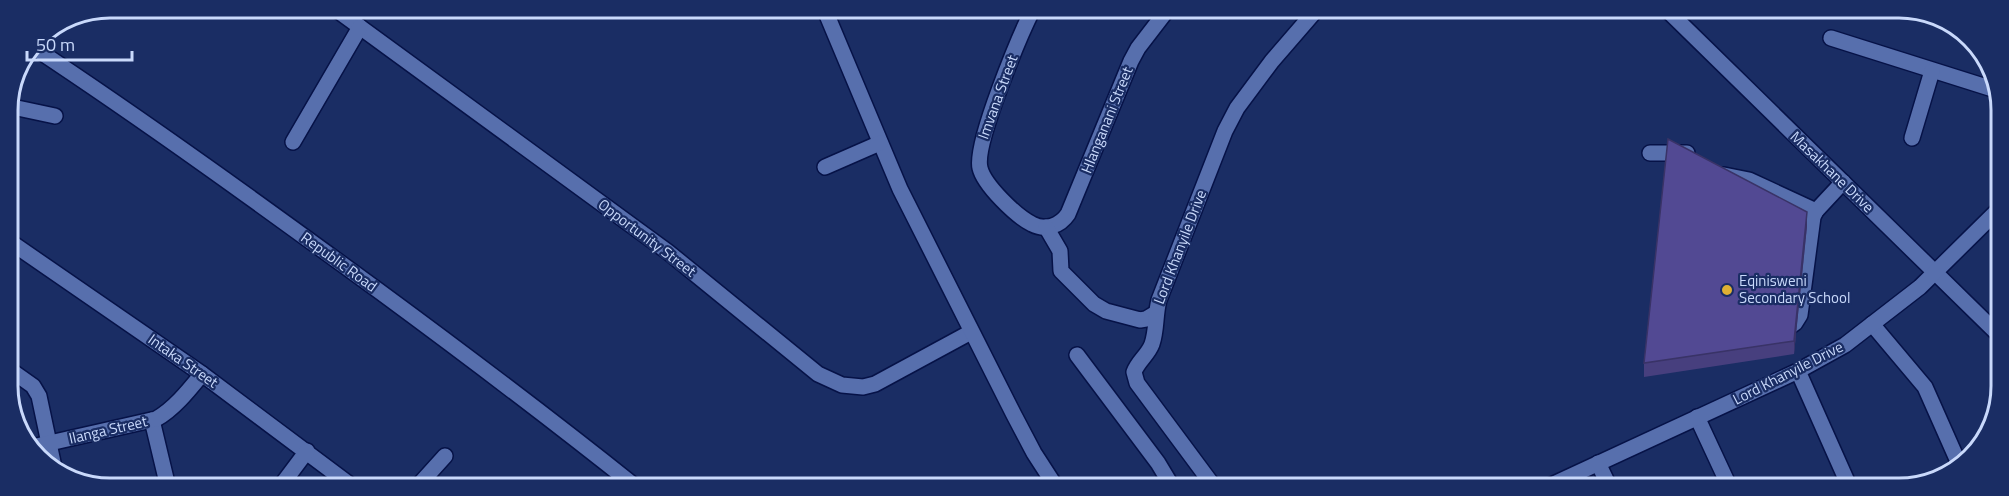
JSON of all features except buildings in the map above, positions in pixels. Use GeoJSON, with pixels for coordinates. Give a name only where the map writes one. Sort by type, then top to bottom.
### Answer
{"type":"FeatureCollection","features":[{"type":"Feature","properties":{"kind":"street","name":"Opportunity Street"},"geometry":{"type":"LineString","coordinates":[[348,18],[668,252],[818,374],[830,381],[854,387],[875,384],[971,332]]}},
{"type":"Feature","properties":{"kind":"street"},"geometry":{"type":"LineString","coordinates":[[828,18],[900,189],[971,332],[1034,453],[1050,478]]}},
{"type":"Feature","properties":{"kind":"street","name":"Imvana Street"},"geometry":{"type":"LineString","coordinates":[[1028,18],[982,138],[979,165],[985,180],[1002,199],[1031,224],[1046,227]]}},
{"type":"Feature","properties":{"kind":"street","name":"Hlanganani Street"},"geometry":{"type":"LineString","coordinates":[[1046,227],[1059,224],[1068,214],[1131,61],[1161,18]]}},
{"type":"Feature","properties":{"kind":"street","name":"Lord Khanyile Drive"},"geometry":{"type":"LineString","coordinates":[[1208,478],[1134,378],[1135,369],[1152,346],[1156,313],[1171,268],[1236,108],[1309,18]]}},
{"type":"Feature","properties":{"kind":"street","name":"Masakhane Drive"},"geometry":{"type":"LineString","coordinates":[[1675,18],[1991,326]]}},
{"type":"Feature","properties":{"kind":"street"},"geometry":{"type":"LineString","coordinates":[[293,142],[360,27]]}},
{"type":"Feature","properties":{"kind":"street"},"geometry":{"type":"LineString","coordinates":[[1831,38],[1988,87]]}},
{"type":"Feature","properties":{"kind":"street","name":"Republic Road"},"geometry":{"type":"LineString","coordinates":[[40,52],[163,135],[287,224],[553,420],[625,478]]}},
{"type":"Feature","properties":{"kind":"street"},"geometry":{"type":"LineString","coordinates":[[1912,138],[1932,71]]}},
{"type":"Feature","properties":{"kind":"street"},"geometry":{"type":"LineString","coordinates":[[18,108],[55,116]]}},
{"type":"Feature","properties":{"kind":"street"},"geometry":{"type":"LineString","coordinates":[[825,167],[880,143]]}},
{"type":"Feature","properties":{"kind":"street"},"geometry":{"type":"LineString","coordinates":[[1650,153],[1687,153],[1697,160]]}},
{"type":"Feature","properties":{"kind":"street"},"geometry":{"type":"LineString","coordinates":[[1710,172],[1749,180],[1816,211]]}},
{"type":"Feature","properties":{"kind":"street"},"geometry":{"type":"LineString","coordinates":[[1771,338],[1791,327],[1800,315],[1816,211],[1843,182]]}},
{"type":"Feature","properties":{"kind":"street","name":"Lord Khanyile Drive"},"geometry":{"type":"LineString","coordinates":[[1566,478],[1798,371],[1845,345],[1920,287],[1991,218]]}},
{"type":"Feature","properties":{"kind":"street"},"geometry":{"type":"LineString","coordinates":[[1046,227],[1060,252],[1061,271],[1094,304],[1133,319],[1146,319],[1156,313]]}},
{"type":"Feature","properties":{"kind":"street","name":"Intaka Street"},"geometry":{"type":"LineString","coordinates":[[18,247],[202,374],[342,478]]}},
{"type":"Feature","properties":{"kind":"street"},"geometry":{"type":"LineString","coordinates":[[1872,324],[1925,387],[1956,458]]}},
{"type":"Feature","properties":{"kind":"street"},"geometry":{"type":"LineString","coordinates":[[1077,355],[1167,478]]}},
{"type":"Feature","properties":{"kind":"street"},"geometry":{"type":"LineString","coordinates":[[1798,371],[1846,478]]}},
{"type":"Feature","properties":{"kind":"street","name":"Ilanga Street"},"geometry":{"type":"LineString","coordinates":[[40,445],[152,420],[165,414],[202,374]]}},
{"type":"Feature","properties":{"kind":"street"},"geometry":{"type":"LineString","coordinates":[[18,375],[36,391],[51,457]]}},
{"type":"Feature","properties":{"kind":"street"},"geometry":{"type":"LineString","coordinates":[[1697,417],[1725,478]]}},
{"type":"Feature","properties":{"kind":"street"},"geometry":{"type":"LineString","coordinates":[[152,420],[166,478]]}},
{"type":"Feature","properties":{"kind":"street"},"geometry":{"type":"LineString","coordinates":[[287,478],[307,451]]}},
{"type":"Feature","properties":{"kind":"street"},"geometry":{"type":"LineString","coordinates":[[425,478],[445,456]]}},
{"type":"Feature","properties":{"kind":"street"},"geometry":{"type":"LineString","coordinates":[[1598,463],[1605,478]]}},
{"type":"Feature","properties":{"kind":"place","name":"Eqinisweni Secondary School"},"geometry":{"type":"Point","coordinates":[1727,290]}}]}
